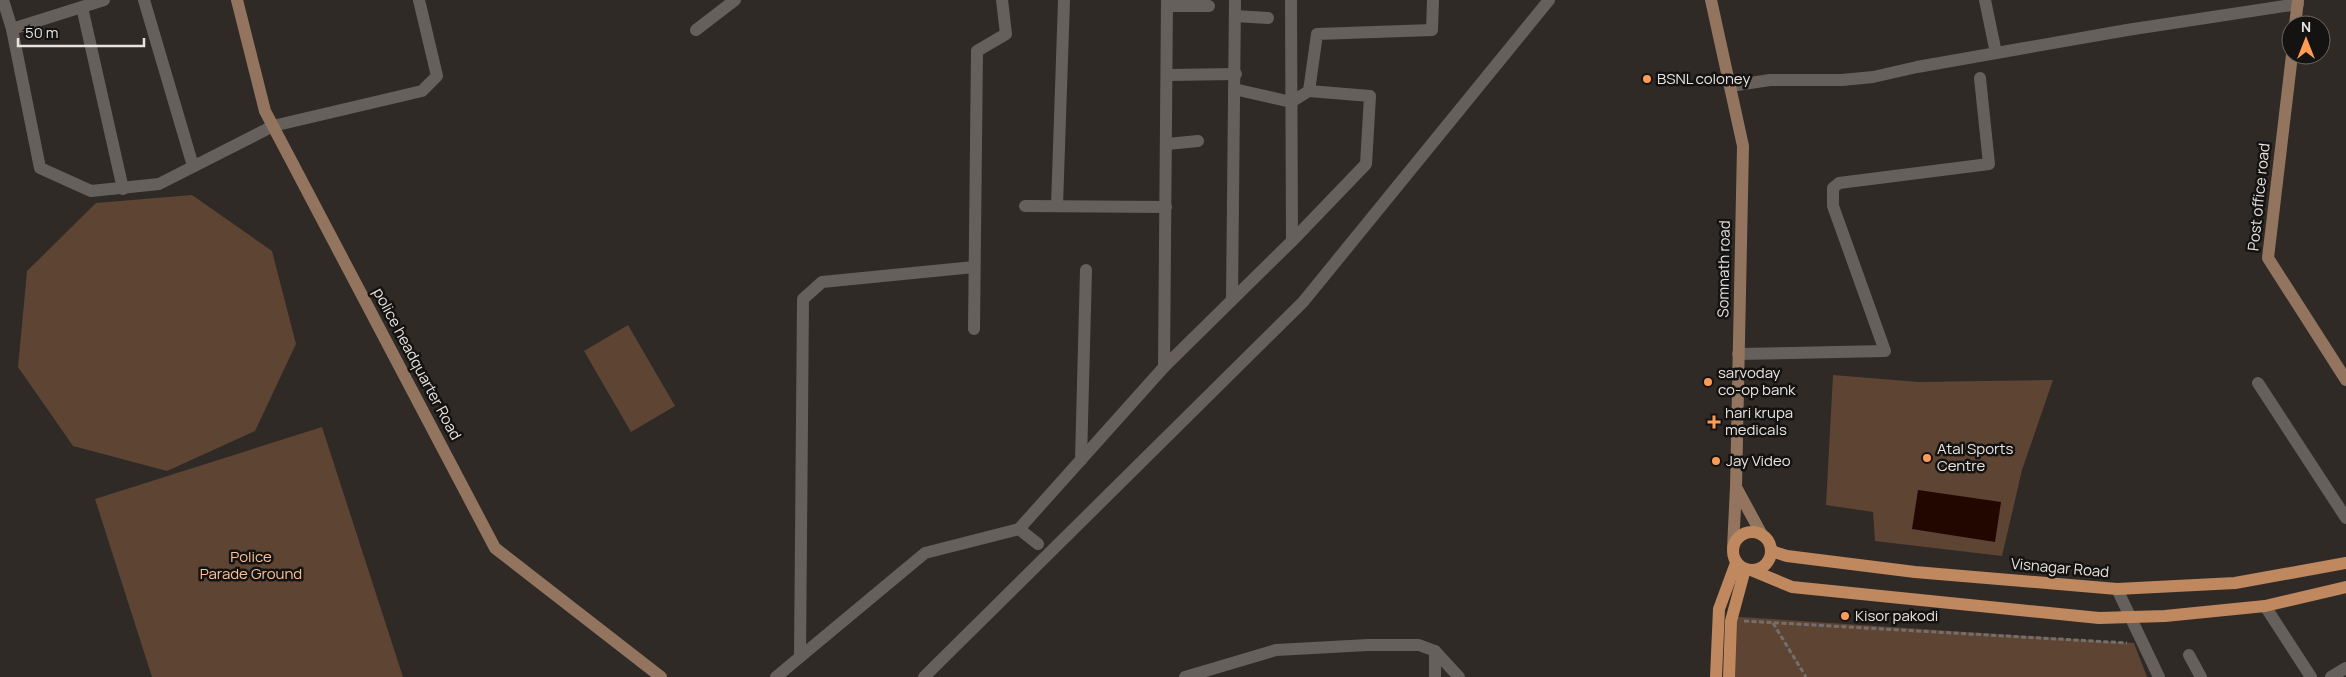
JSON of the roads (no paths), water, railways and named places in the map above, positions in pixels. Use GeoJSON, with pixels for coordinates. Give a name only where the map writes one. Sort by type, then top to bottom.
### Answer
{"type":"FeatureCollection","features":[{"type":"Feature","properties":{"kind":"main road"},"geometry":{"type":"LineString","coordinates":[[1744,567],[1765,565],[1771,551],[1767,540],[1762,535],[1753,533],[1744,534],[1737,540],[1733,548],[1744,567],[1792,587],[2099,618],[2165,616],[2265,606],[2346,587]]}},
{"type":"Feature","properties":{"kind":"main road","name":"Visnagar Road"},"geometry":{"type":"LineString","coordinates":[[1771,551],[1787,556],[1915,572],[2117,589],[2235,583],[2346,563]]}},
{"type":"Feature","properties":{"kind":"main road"},"geometry":{"type":"LineString","coordinates":[[1729,677],[1731,621],[1744,567]]}},
{"type":"Feature","properties":{"kind":"main road"},"geometry":{"type":"LineString","coordinates":[[1716,677],[1720,609],[1744,567]]}},
{"type":"Feature","properties":{"kind":"street"},"geometry":{"type":"LineString","coordinates":[[2,0],[12,29],[40,168],[91,191],[159,184],[273,126],[422,91],[437,76],[419,0]]}},
{"type":"Feature","properties":{"kind":"street"},"geometry":{"type":"LineString","coordinates":[[12,29],[74,6],[104,0]]}},
{"type":"Feature","properties":{"kind":"street"},"geometry":{"type":"LineString","coordinates":[[144,0],[193,166]]}},
{"type":"Feature","properties":{"kind":"street","name":"police headquarter Road"},"geometry":{"type":"LineString","coordinates":[[237,0],[265,111],[495,548],[661,677]]}},
{"type":"Feature","properties":{"kind":"street"},"geometry":{"type":"LineString","coordinates":[[696,30],[735,0]]}},
{"type":"Feature","properties":{"kind":"street"},"geometry":{"type":"LineString","coordinates":[[974,329],[976,51],[1006,34],[1002,0]]}},
{"type":"Feature","properties":{"kind":"street"},"geometry":{"type":"LineString","coordinates":[[1057,206],[1064,0]]}},
{"type":"Feature","properties":{"kind":"street"},"geometry":{"type":"LineString","coordinates":[[1232,300],[1234,89],[1236,74],[1235,0]]}},
{"type":"Feature","properties":{"kind":"street"},"geometry":{"type":"LineString","coordinates":[[1291,0],[1292,241]]}},
{"type":"Feature","properties":{"kind":"street"},"geometry":{"type":"LineString","coordinates":[[1309,91],[1318,34],[1432,30],[1433,0]]}},
{"type":"Feature","properties":{"kind":"street"},"geometry":{"type":"LineString","coordinates":[[924,677],[1303,302],[1549,0]]}},
{"type":"Feature","properties":{"kind":"street","name":"Somnath road"},"geometry":{"type":"LineString","coordinates":[[1711,0],[1743,146],[1736,487],[1762,535]]}},
{"type":"Feature","properties":{"kind":"street"},"geometry":{"type":"LineString","coordinates":[[1985,0],[1996,53]]}},
{"type":"Feature","properties":{"kind":"street"},"geometry":{"type":"LineString","coordinates":[[1730,86],[1770,80],[1842,80],[1873,77],[1996,53],[2298,2],[2296,15]]}},
{"type":"Feature","properties":{"kind":"street"},"geometry":{"type":"LineString","coordinates":[[1164,367],[1167,3],[1209,6]]}},
{"type":"Feature","properties":{"kind":"street"},"geometry":{"type":"LineString","coordinates":[[74,6],[123,189]]}},
{"type":"Feature","properties":{"kind":"street"},"geometry":{"type":"LineString","coordinates":[[1235,16],[1268,18]]}},
{"type":"Feature","properties":{"kind":"street","name":"Post office road"},"geometry":{"type":"LineString","coordinates":[[2291,65],[2268,258],[2346,380]]}},
{"type":"Feature","properties":{"kind":"street"},"geometry":{"type":"LineString","coordinates":[[1167,75],[1236,74]]}},
{"type":"Feature","properties":{"kind":"street"},"geometry":{"type":"LineString","coordinates":[[1738,354],[1884,352],[1834,206],[1834,188],[1839,183],[1989,164],[1980,78]]}},
{"type":"Feature","properties":{"kind":"street"},"geometry":{"type":"LineString","coordinates":[[776,677],[925,553],[1019,530],[1164,367],[1292,241],[1366,164],[1370,96],[1309,91],[1291,102],[1234,89]]}},
{"type":"Feature","properties":{"kind":"street"},"geometry":{"type":"LineString","coordinates":[[1166,144],[1198,141]]}},
{"type":"Feature","properties":{"kind":"street"},"geometry":{"type":"LineString","coordinates":[[1025,206],[1166,207]]}},
{"type":"Feature","properties":{"kind":"street"},"geometry":{"type":"LineString","coordinates":[[800,657],[802,604],[803,299],[822,282],[974,267]]}},
{"type":"Feature","properties":{"kind":"street"},"geometry":{"type":"LineString","coordinates":[[1081,460],[1086,270]]}},
{"type":"Feature","properties":{"kind":"street"},"geometry":{"type":"LineString","coordinates":[[2258,383],[2346,518]]}},
{"type":"Feature","properties":{"kind":"street"},"geometry":{"type":"LineString","coordinates":[[1733,548],[1736,487]]}},
{"type":"Feature","properties":{"kind":"street"},"geometry":{"type":"LineString","coordinates":[[1019,530],[1038,544]]}},
{"type":"Feature","properties":{"kind":"street"},"geometry":{"type":"LineString","coordinates":[[2117,589],[2159,677]]}},
{"type":"Feature","properties":{"kind":"street"},"geometry":{"type":"LineString","coordinates":[[2265,606],[2311,677]]}},
{"type":"Feature","properties":{"kind":"street"},"geometry":{"type":"LineString","coordinates":[[1185,677],[1276,650],[1310,647],[1419,645],[1435,651],[1459,677]]}},
{"type":"Feature","properties":{"kind":"street"},"geometry":{"type":"LineString","coordinates":[[1435,651],[1435,677]]}},
{"type":"Feature","properties":{"kind":"street"},"geometry":{"type":"LineString","coordinates":[[2188,655],[2201,677]]}},
{"type":"Feature","properties":{"kind":"street"},"geometry":{"type":"LineString","coordinates":[[2331,677],[2346,668]]}},
{"type":"Feature","properties":{"kind":"place","name":"BSNL coloney"},"geometry":{"type":"Point","coordinates":[1647,79]}},
{"type":"Feature","properties":{"kind":"place","name":"sarvoday co-op bank"},"geometry":{"type":"Point","coordinates":[1708,382]}},
{"type":"Feature","properties":{"kind":"place","name":"hari krupa medicals"},"geometry":{"type":"Point","coordinates":[1714,422]}},
{"type":"Feature","properties":{"kind":"place","name":"Atal Sports Centre"},"geometry":{"type":"Point","coordinates":[1927,458]}},
{"type":"Feature","properties":{"kind":"place","name":"Jay Video"},"geometry":{"type":"Point","coordinates":[1716,461]}},
{"type":"Feature","properties":{"kind":"place","name":"Kisor pakodi"},"geometry":{"type":"Point","coordinates":[1845,616]}},
{"type":"Feature","properties":{"kind":"park label","name":"Police Parade Ground"},"geometry":{"type":"Point","coordinates":[251,566]}}]}
